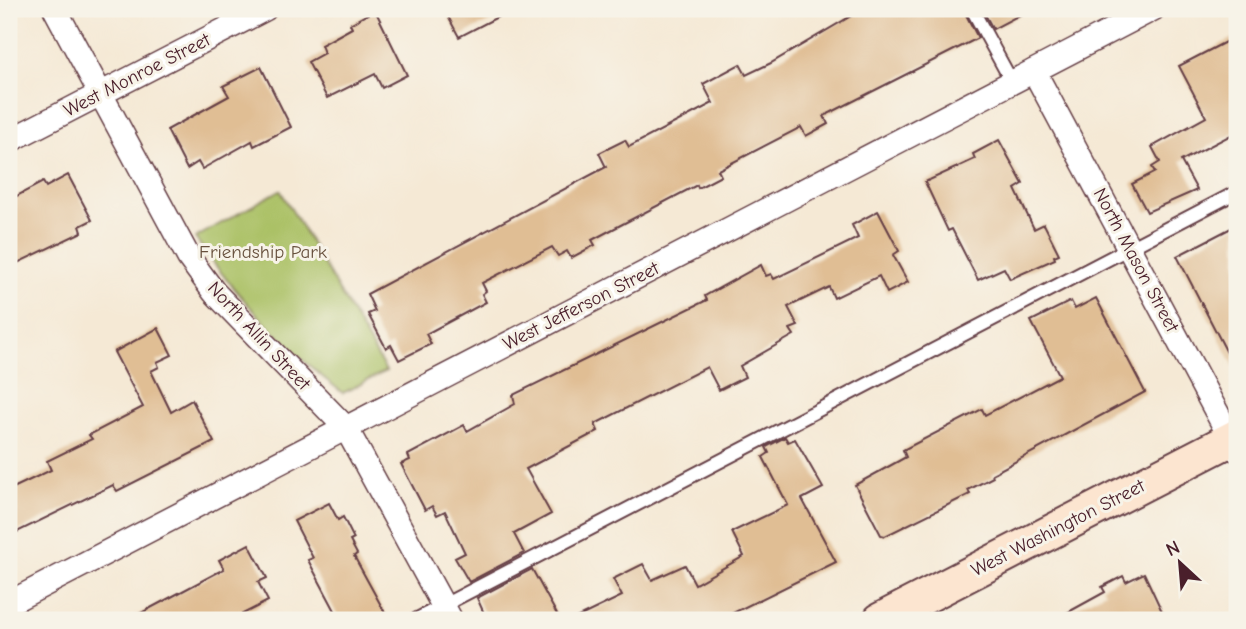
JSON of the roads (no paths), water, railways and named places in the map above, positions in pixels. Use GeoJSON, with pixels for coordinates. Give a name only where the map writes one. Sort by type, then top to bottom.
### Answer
{"type":"FeatureCollection","features":[{"type":"Feature","properties":{"kind":"main road","name":"West Washington Street"},"geometry":{"type":"LineString","coordinates":[[880,620],[1235,442]]}},
{"type":"Feature","properties":{"kind":"street","name":"North Allin Street"},"geometry":{"type":"LineString","coordinates":[[55,9],[153,197],[195,267],[224,302],[346,428],[447,613]]}},
{"type":"Feature","properties":{"kind":"street","name":"West Monroe Street"},"geometry":{"type":"LineString","coordinates":[[9,141],[265,9]]}},
{"type":"Feature","properties":{"kind":"street","name":"West Jefferson Street"},"geometry":{"type":"LineString","coordinates":[[9,603],[1153,9]]}},
{"type":"Feature","properties":{"kind":"street","name":"North Mason Street"},"geometry":{"type":"LineString","coordinates":[[1034,71],[1235,442]]}},
{"type":"Feature","properties":{"kind":"lane"},"geometry":{"type":"LineString","coordinates":[[972,9],[1012,82]]}},
{"type":"Feature","properties":{"kind":"lane"},"geometry":{"type":"LineString","coordinates":[[415,620],[447,613],[1237,192]]}},
{"type":"Feature","properties":{"kind":"park label","name":"Friendship Park"},"geometry":{"type":"Point","coordinates":[263,252]}}]}
